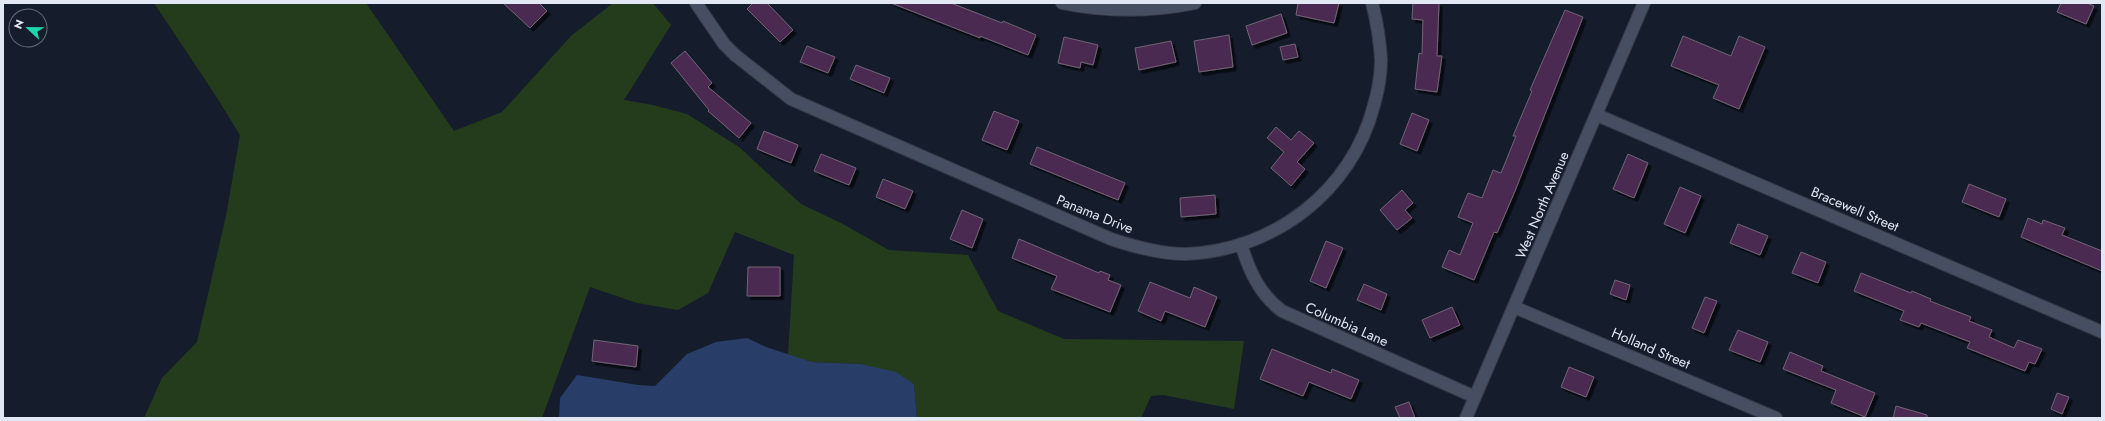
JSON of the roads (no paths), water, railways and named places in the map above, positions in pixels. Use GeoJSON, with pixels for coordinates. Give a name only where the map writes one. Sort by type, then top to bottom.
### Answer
{"type":"FeatureCollection","features":[{"type":"Feature","properties":{"kind":"street","name":"Panama Drive"},"geometry":{"type":"LineString","coordinates":[[696,3],[724,44],[744,63],[780,92],[815,110],[1130,245],[1146,249],[1185,254],[1209,251],[1241,244],[1268,235],[1289,223],[1308,209],[1333,185],[1358,148],[1372,114],[1380,76],[1381,60],[1378,25],[1372,3]]}},
{"type":"Feature","properties":{"kind":"street"},"geometry":{"type":"LineString","coordinates":[[1062,3],[1104,10],[1127,10],[1176,7],[1194,3]]}},
{"type":"Feature","properties":{"kind":"street","name":"West North Avenue"},"geometry":{"type":"LineString","coordinates":[[1466,418],[1644,3]]}},
{"type":"Feature","properties":{"kind":"street","name":"Bracewell Street"},"geometry":{"type":"LineString","coordinates":[[1596,115],[2102,332]]}},
{"type":"Feature","properties":{"kind":"street","name":"Columbia Lane"},"geometry":{"type":"LineString","coordinates":[[1241,244],[1248,268],[1255,281],[1272,304],[1282,311],[1475,397]]}},
{"type":"Feature","properties":{"kind":"street","name":"Holland Street"},"geometry":{"type":"LineString","coordinates":[[1514,306],[1776,418]]}},
{"type":"Feature","properties":{"kind":"water"},"geometry":{"type":"Polygon","coordinates":[[[747,338],[766,347],[812,362],[861,364],[896,372],[914,384],[917,418],[559,418],[560,398],[577,375],[638,385],[655,386],[687,354],[716,342],[747,338]]]}}]}
